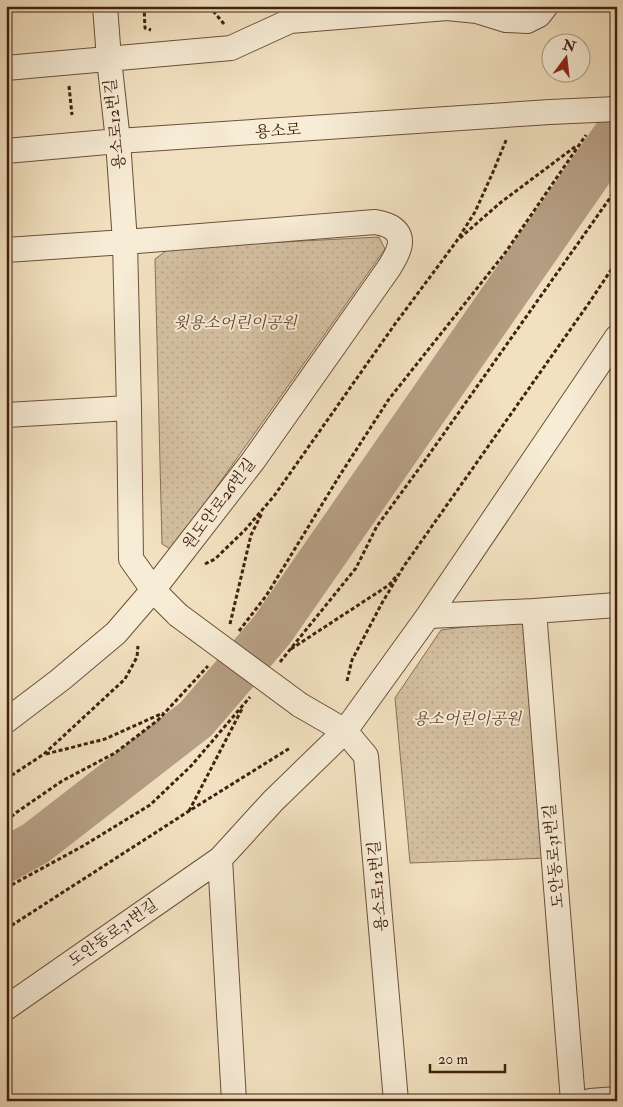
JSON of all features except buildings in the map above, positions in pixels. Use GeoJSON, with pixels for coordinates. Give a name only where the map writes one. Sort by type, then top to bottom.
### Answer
{"type":"FeatureCollection","features":[{"type":"Feature","properties":{"kind":"street","name":"용소로12번길"},"geometry":{"type":"LineString","coordinates":[[105,6],[118,141],[125,242],[130,408],[131,559],[153,590],[178,615],[300,705],[345,731],[366,756],[396,1101]]}},
{"type":"Feature","properties":{"kind":"street"},"geometry":{"type":"LineString","coordinates":[[6,68],[231,48],[290,21],[447,8],[477,11],[506,20],[527,21],[539,15],[546,6]]}},
{"type":"Feature","properties":{"kind":"street","name":"용소로"},"geometry":{"type":"LineString","coordinates":[[6,151],[118,141],[617,109]]}},
{"type":"Feature","properties":{"kind":"street","name":"원도안로26번길"},"geometry":{"type":"LineString","coordinates":[[6,720],[60,680],[116,633],[153,590],[252,461],[389,268],[401,244],[398,234],[390,226],[375,222],[125,242]]}},
{"type":"Feature","properties":{"kind":"street"},"geometry":{"type":"LineString","coordinates":[[6,250],[125,242]]}},
{"type":"Feature","properties":{"kind":"street","name":"도안동로31번길"},"geometry":{"type":"LineString","coordinates":[[6,1008],[220,859],[273,801],[345,731],[428,616],[617,338]]}},
{"type":"Feature","properties":{"kind":"street"},"geometry":{"type":"LineString","coordinates":[[6,415],[130,408]]}},
{"type":"Feature","properties":{"kind":"street"},"geometry":{"type":"LineString","coordinates":[[428,616],[617,605]]}},
{"type":"Feature","properties":{"kind":"street","name":"도안동로31번길"},"geometry":{"type":"LineString","coordinates":[[534,611],[573,1101]]}},
{"type":"Feature","properties":{"kind":"street"},"geometry":{"type":"LineString","coordinates":[[220,859],[234,1101]]}},
{"type":"Feature","properties":{"kind":"street"},"geometry":{"type":"LineString","coordinates":[[590,1101],[617,1099]]}},
{"type":"Feature","properties":{"kind":"path"},"geometry":{"type":"LineString","coordinates":[[144,6],[145,28],[152,30]]}},
{"type":"Feature","properties":{"kind":"path"},"geometry":{"type":"LineString","coordinates":[[209,6],[228,28]]}},
{"type":"Feature","properties":{"kind":"path"},"geometry":{"type":"LineString","coordinates":[[239,632],[266,596],[389,399],[504,253],[590,129]]}},
{"type":"Feature","properties":{"kind":"path"},"geometry":{"type":"LineString","coordinates":[[171,567],[194,571],[215,559],[245,530],[266,506],[395,324],[456,242],[475,212],[508,135]]}},
{"type":"Feature","properties":{"kind":"path"},"geometry":{"type":"LineString","coordinates":[[456,242],[500,203],[580,144]]}},
{"type":"Feature","properties":{"kind":"path"},"geometry":{"type":"LineString","coordinates":[[277,665],[356,568],[377,526],[617,188]]}},
{"type":"Feature","properties":{"kind":"path"},"geometry":{"type":"LineString","coordinates":[[289,651],[389,585],[588,304],[616,262],[617,256]]}},
{"type":"Feature","properties":{"kind":"path"},"geometry":{"type":"LineString","coordinates":[[229,629],[251,535],[266,506]]}},
{"type":"Feature","properties":{"kind":"path"},"geometry":{"type":"LineString","coordinates":[[347,681],[352,660],[404,566]]}},
{"type":"Feature","properties":{"kind":"path"},"geometry":{"type":"LineString","coordinates":[[6,779],[44,754],[124,679],[137,657],[139,644]]}},
{"type":"Feature","properties":{"kind":"path"},"geometry":{"type":"LineString","coordinates":[[6,821],[62,781],[115,753],[158,720],[210,664]]}},
{"type":"Feature","properties":{"kind":"path"},"geometry":{"type":"LineString","coordinates":[[6,888],[84,846],[150,805],[191,766],[252,693]]}},
{"type":"Feature","properties":{"kind":"path"},"geometry":{"type":"LineString","coordinates":[[189,811],[246,700]]}},
{"type":"Feature","properties":{"kind":"path"},"geometry":{"type":"LineString","coordinates":[[44,754],[105,738],[166,712]]}},
{"type":"Feature","properties":{"kind":"path"},"geometry":{"type":"LineString","coordinates":[[6,929],[294,746]]}},
{"type":"Feature","properties":{"kind":"green space","name":"윗용소어린이공원"},"geometry":{"type":"Polygon","coordinates":[[[379,237],[385,249],[172,550],[162,544],[155,259],[170,248],[379,237]]]}},
{"type":"Feature","properties":{"kind":"green space","name":"용소어린이공원"},"geometry":{"type":"Polygon","coordinates":[[[525,619],[548,858],[410,863],[395,698],[441,630],[525,619]]]}},
{"type":"Feature","properties":{"kind":"waterway"},"geometry":{"type":"LineString","coordinates":[[6,860],[36,843],[196,719],[272,630],[617,133]]}}]}
